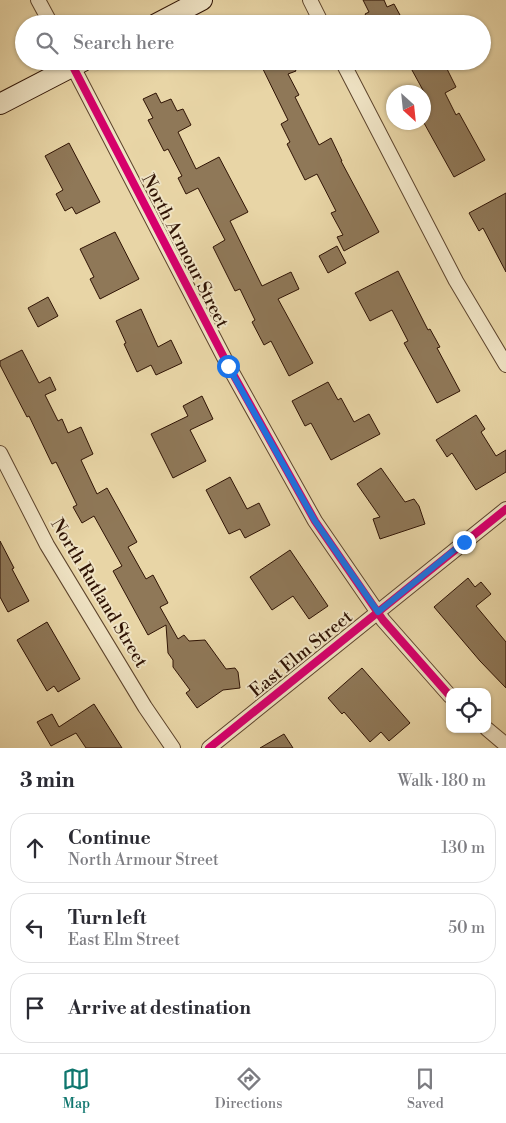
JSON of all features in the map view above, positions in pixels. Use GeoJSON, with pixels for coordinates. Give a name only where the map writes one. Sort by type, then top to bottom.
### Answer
{"type":"FeatureCollection","features":[{"type":"Feature","properties":{"kind":"main road"},"geometry":{"type":"LineString","coordinates":[[173,15],[202,0]]}},
{"type":"Feature","properties":{"kind":"main road"},"geometry":{"type":"LineString","coordinates":[[0,104],[62,70]]}},
{"type":"Feature","properties":{"kind":"street"},"geometry":{"type":"LineString","coordinates":[[38,0],[46,15]]}},
{"type":"Feature","properties":{"kind":"street"},"geometry":{"type":"LineString","coordinates":[[310,0],[318,15]]}},
{"type":"Feature","properties":{"kind":"street","name":"North Armour Street"},"geometry":{"type":"LineString","coordinates":[[79,70],[228,366],[310,512],[378,612],[446,691]]}},
{"type":"Feature","properties":{"kind":"street"},"geometry":{"type":"LineString","coordinates":[[347,70],[456,281],[506,365]]}},
{"type":"Feature","properties":{"kind":"street","name":"North Rutland Street"},"geometry":{"type":"LineString","coordinates":[[0,453],[47,544],[145,706],[173,748]]}},
{"type":"Feature","properties":{"kind":"street","name":"East Elm Street"},"geometry":{"type":"LineString","coordinates":[[208,748],[506,509]]}},
{"type":"Feature","properties":{"kind":"street"},"geometry":{"type":"LineString","coordinates":[[491,732],[506,744]]}},
{"type":"Feature","properties":{"kind":"building"},"geometry":{"type":"Polygon","coordinates":[[[363,0],[384,0],[387,7],[394,4],[400,15],[366,15],[369,12],[363,0]]]}},
{"type":"Feature","properties":{"kind":"building"},"geometry":{"type":"Polygon","coordinates":[[[263,70],[296,70],[288,74],[299,95],[295,97],[319,145],[331,138],[341,161],[379,232],[344,251],[337,237],[343,235],[331,213],[336,211],[317,174],[305,180],[287,144],[290,142],[281,124],[288,120],[263,70]]]}},
{"type":"Feature","properties":{"kind":"building"},"geometry":{"type":"Polygon","coordinates":[[[412,70],[448,70],[456,87],[445,93],[456,115],[459,113],[485,160],[454,177],[428,130],[431,130],[431,85],[420,85],[412,70]]]}},
{"type":"Feature","properties":{"kind":"building"},"geometry":{"type":"Polygon","coordinates":[[[156,93],[161,103],[171,99],[177,111],[183,109],[191,125],[178,132],[196,169],[219,157],[248,212],[230,221],[262,286],[291,272],[299,289],[278,299],[313,363],[289,376],[271,341],[264,345],[252,322],[255,320],[240,289],[235,291],[213,247],[225,240],[198,188],[186,194],[178,178],[182,176],[168,149],[164,151],[148,120],[153,118],[143,99],[156,93]]]}},
{"type":"Feature","properties":{"kind":"building"},"geometry":{"type":"Polygon","coordinates":[[[69,143],[100,202],[76,214],[72,207],[65,211],[56,194],[63,190],[45,156],[69,143]]]}},
{"type":"Feature","properties":{"kind":"building"},"geometry":{"type":"Polygon","coordinates":[[[506,193],[506,272],[483,228],[479,231],[469,213],[506,193]]]}},
{"type":"Feature","properties":{"kind":"building"},"geometry":{"type":"Polygon","coordinates":[[[115,232],[139,279],[100,299],[90,279],[94,277],[80,249],[115,232]]]}},
{"type":"Feature","properties":{"kind":"building"},"geometry":{"type":"Polygon","coordinates":[[[337,246],[346,263],[328,273],[319,256],[337,246]]]}},
{"type":"Feature","properties":{"kind":"building"},"geometry":{"type":"Polygon","coordinates":[[[398,271],[428,330],[430,329],[440,347],[437,348],[460,391],[437,403],[404,343],[408,341],[392,310],[370,321],[355,293],[398,271]]]}},
{"type":"Feature","properties":{"kind":"building"},"geometry":{"type":"Polygon","coordinates":[[[48,297],[58,316],[38,327],[28,308],[48,297]]]}},
{"type":"Feature","properties":{"kind":"building"},"geometry":{"type":"Polygon","coordinates":[[[141,309],[158,347],[171,340],[182,363],[156,375],[151,365],[137,372],[116,321],[141,309]]]}},
{"type":"Feature","properties":{"kind":"building"},"geometry":{"type":"Polygon","coordinates":[[[22,350],[39,383],[50,377],[56,390],[45,395],[58,421],[62,419],[68,433],[81,427],[93,454],[81,460],[97,494],[107,488],[137,542],[128,547],[146,579],[153,575],[168,603],[160,607],[178,639],[184,635],[189,641],[205,640],[226,669],[235,668],[238,672],[240,688],[223,690],[197,708],[186,693],[190,690],[173,667],[173,660],[168,653],[166,625],[148,635],[113,571],[122,566],[94,516],[82,523],[73,507],[77,505],[56,462],[52,464],[29,416],[27,417],[0,365],[0,361],[22,350]]]}},
{"type":"Feature","properties":{"kind":"building"},"geometry":{"type":"Polygon","coordinates":[[[328,382],[338,400],[341,398],[354,422],[369,414],[380,434],[331,460],[311,423],[305,426],[292,401],[328,382]]]}},
{"type":"Feature","properties":{"kind":"building"},"geometry":{"type":"Polygon","coordinates":[[[202,396],[213,419],[190,430],[206,461],[173,478],[151,434],[188,416],[183,406],[202,396]]]}},
{"type":"Feature","properties":{"kind":"building"},"geometry":{"type":"Polygon","coordinates":[[[476,415],[485,429],[481,432],[496,456],[506,450],[506,472],[476,490],[452,453],[447,457],[436,440],[476,415]]]}},
{"type":"Feature","properties":{"kind":"building"},"geometry":{"type":"Polygon","coordinates":[[[381,468],[405,502],[414,499],[419,506],[425,524],[380,539],[373,519],[380,517],[357,484],[381,468]]]}},
{"type":"Feature","properties":{"kind":"building"},"geometry":{"type":"Polygon","coordinates":[[[230,477],[247,509],[259,503],[270,525],[245,538],[240,529],[229,534],[206,490],[230,477]]]}},
{"type":"Feature","properties":{"kind":"building"},"geometry":{"type":"Polygon","coordinates":[[[0,541],[29,601],[8,612],[0,597],[0,541]]]}},
{"type":"Feature","properties":{"kind":"building"},"geometry":{"type":"Polygon","coordinates":[[[290,550],[328,606],[309,619],[293,596],[272,610],[250,577],[290,550]]]}},
{"type":"Feature","properties":{"kind":"building"},"geometry":{"type":"Polygon","coordinates":[[[468,578],[475,587],[481,582],[491,594],[476,606],[506,642],[506,688],[434,607],[468,578]]]}},
{"type":"Feature","properties":{"kind":"building"},"geometry":{"type":"Polygon","coordinates":[[[47,622],[80,679],[58,692],[54,686],[47,691],[17,640],[47,622]]]}},
{"type":"Feature","properties":{"kind":"building"},"geometry":{"type":"Polygon","coordinates":[[[362,668],[410,723],[389,741],[381,732],[370,742],[344,712],[342,714],[328,698],[362,668]]]}},
{"type":"Feature","properties":{"kind":"building"},"geometry":{"type":"Polygon","coordinates":[[[94,704],[122,748],[86,748],[76,733],[51,746],[37,722],[52,714],[59,727],[94,704]]]}},
{"type":"Feature","properties":{"kind":"building"},"geometry":{"type":"Polygon","coordinates":[[[284,734],[293,748],[260,748],[284,734]]]}},
{"type":"Feature","properties":{"kind":"cycle path"},"geometry":{"type":"LineString","coordinates":[[75,70],[228,365],[315,521],[383,620],[446,691]]}},
{"type":"Feature","properties":{"kind":"cycle path"},"geometry":{"type":"LineString","coordinates":[[209,748],[506,509]]}},
{"type":"Feature","properties":{"kind":"route"},"geometry":{"type":"LineString","coordinates":[[228,366],[315,521],[378,612],[464,542]]}}]}
